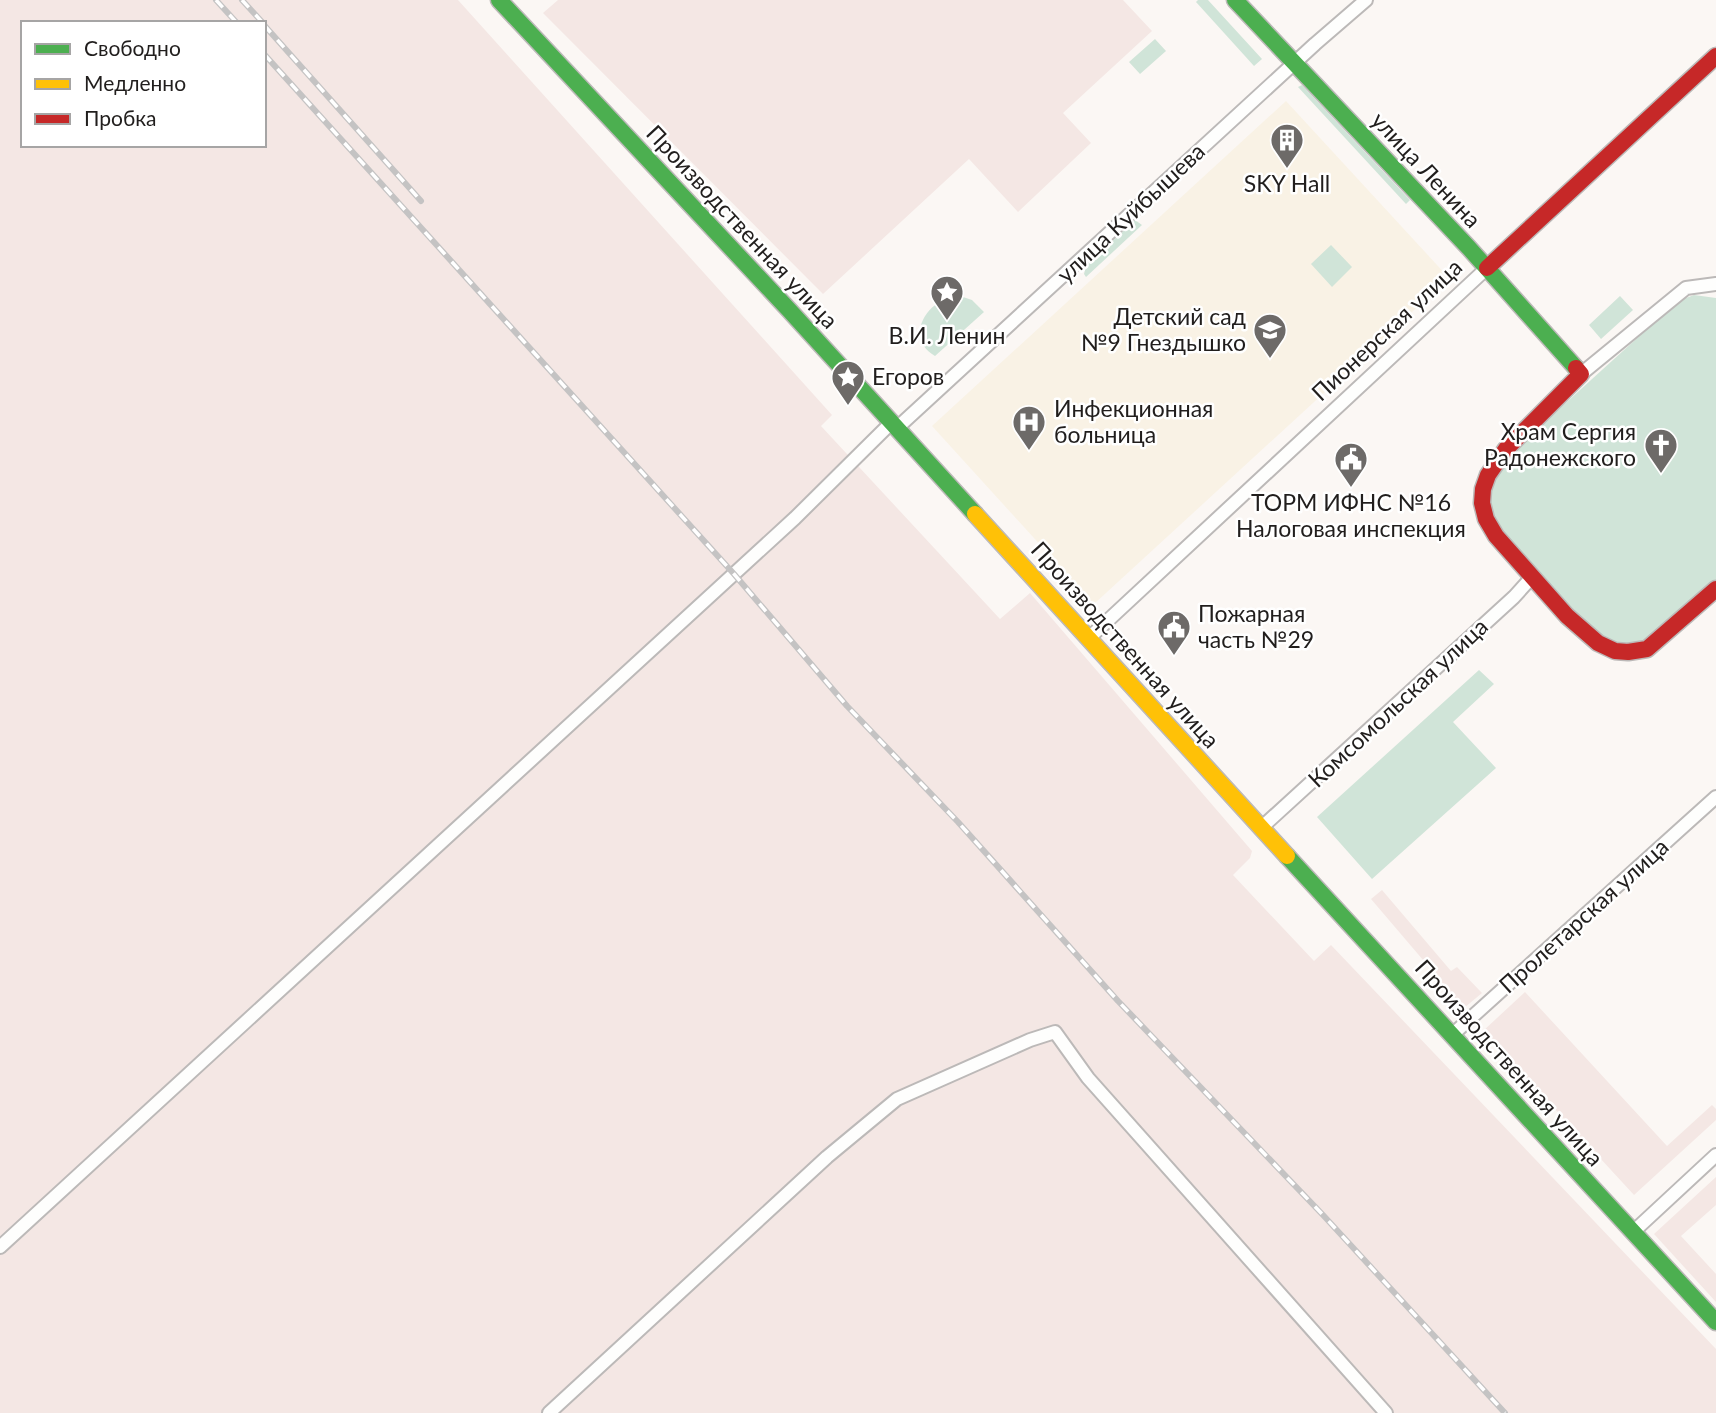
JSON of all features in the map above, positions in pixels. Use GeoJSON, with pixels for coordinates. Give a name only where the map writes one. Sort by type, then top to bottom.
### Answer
{"type":"FeatureCollection","features":[{"type":"Feature","properties":{"kind":"street","name":"Производственная улица"},"geometry":{"type":"LineString","coordinates":[[499,0],[894,425],[1716,1322]]}},
{"type":"Feature","properties":{"kind":"street","name":"улица Ленина"},"geometry":{"type":"LineString","coordinates":[[1235,0],[1487,268],[1581,374]]}},
{"type":"Feature","properties":{"kind":"street","name":"улица Куйбышева"},"geometry":{"type":"LineString","coordinates":[[0,1247],[894,425],[1366,0]]}},
{"type":"Feature","properties":{"kind":"street","name":"Пионерская улица"},"geometry":{"type":"LineString","coordinates":[[1089,638],[1716,56]]}},
{"type":"Feature","properties":{"kind":"street"},"geometry":{"type":"LineString","coordinates":[[1716,284],[1686,288],[1581,374],[1496,457],[1485,480],[1483,512],[1485,521],[1532,577],[1584,632],[1610,650],[1634,653],[1656,644],[1716,589]]}},
{"type":"Feature","properties":{"kind":"street","name":"Комсомольская улица"},"geometry":{"type":"LineString","coordinates":[[1261,828],[1514,597],[1532,577]]}},
{"type":"Feature","properties":{"kind":"street","name":"Пролетарская улица"},"geometry":{"type":"LineString","coordinates":[[1452,1035],[1716,797]]}},
{"type":"Feature","properties":{"kind":"street"},"geometry":{"type":"LineString","coordinates":[[550,1413],[827,1157],[886,1107],[921,1088],[1030,1040],[1055,1032],[1088,1078],[1386,1413]]}},
{"type":"Feature","properties":{"kind":"street"},"geometry":{"type":"LineString","coordinates":[[1633,1232],[1716,1155]]}},
{"type":"Feature","properties":{"kind":"shaded area"},"geometry":{"type":"Polygon","coordinates":[[[0,0],[458,0],[832,415],[821,426],[1000,619],[1030,593],[1252,851],[1250,858],[1233,875],[1314,961],[1331,945],[1716,1349],[1716,1413],[0,1413],[0,0]]]}},
{"type":"Feature","properties":{"kind":"shaded area"},"geometry":{"type":"Polygon","coordinates":[[[558,0],[1123,0],[1152,31],[1063,113],[1091,143],[1018,212],[969,159],[823,294],[543,13],[558,0]]]}},
{"type":"Feature","properties":{"kind":"shaded area"},"geometry":{"type":"Polygon","coordinates":[[[1286,101],[1449,278],[1094,604],[932,426],[1286,101]]]}},
{"type":"Feature","properties":{"kind":"shaded area"},"geometry":{"type":"Polygon","coordinates":[[[1382,890],[1451,971],[1457,967],[1482,993],[1464,1008],[1371,899],[1382,890]]]}},
{"type":"Feature","properties":{"kind":"shaded area"},"geometry":{"type":"Polygon","coordinates":[[[1525,992],[1667,1146],[1712,1105],[1716,1109],[1716,1120],[1634,1195],[1483,1031],[1525,992]]]}},
{"type":"Feature","properties":{"kind":"shaded area"},"geometry":{"type":"Polygon","coordinates":[[[1716,1177],[1716,1205],[1681,1236],[1716,1274],[1716,1302],[1654,1234],[1716,1177]]]}},
{"type":"Feature","properties":{"kind":"green space"},"geometry":{"type":"Polygon","coordinates":[[[1208,0],[1262,59],[1254,66],[1196,2],[1208,0]]]}},
{"type":"Feature","properties":{"kind":"green space"},"geometry":{"type":"Polygon","coordinates":[[[1155,39],[1166,51],[1140,74],[1129,62],[1155,39]]]}},
{"type":"Feature","properties":{"kind":"green space"},"geometry":{"type":"Polygon","coordinates":[[[1302,85],[1410,200],[1406,204],[1298,87],[1302,85]]]}},
{"type":"Feature","properties":{"kind":"green space"},"geometry":{"type":"Polygon","coordinates":[[[1135,220],[1142,225],[1086,277],[1086,266],[1135,220]]]}},
{"type":"Feature","properties":{"kind":"green space"},"geometry":{"type":"Polygon","coordinates":[[[1331,245],[1352,267],[1332,287],[1311,264],[1331,245]]]}},
{"type":"Feature","properties":{"kind":"green space"},"geometry":{"type":"Polygon","coordinates":[[[1694,295],[1716,298],[1716,580],[1653,638],[1632,647],[1614,645],[1584,624],[1494,522],[1490,489],[1504,459],[1678,301],[1694,295]]]}},
{"type":"Feature","properties":{"kind":"green space"},"geometry":{"type":"Polygon","coordinates":[[[960,296],[972,300],[984,312],[935,356],[925,348],[921,339],[923,319],[938,303],[960,296]]]}},
{"type":"Feature","properties":{"kind":"green space"},"geometry":{"type":"Polygon","coordinates":[[[1620,296],[1633,310],[1601,339],[1589,325],[1620,296]]]}},
{"type":"Feature","properties":{"kind":"green space"},"geometry":{"type":"Polygon","coordinates":[[[1479,670],[1494,684],[1453,722],[1496,768],[1372,879],[1317,817],[1479,670]]]}},
{"type":"Feature","properties":{"kind":"railway"},"geometry":{"type":"LineString","coordinates":[[216,0],[235,21]]}},
{"type":"Feature","properties":{"kind":"railway"},"geometry":{"type":"LineString","coordinates":[[242,0],[261,21]]}},
{"type":"Feature","properties":{"kind":"railway"},"geometry":{"type":"LineString","coordinates":[[266,27],[421,201]]}},
{"type":"Feature","properties":{"kind":"railway"},"geometry":{"type":"LineString","coordinates":[[266,56],[734,574],[847,706],[958,822],[1118,1001],[1323,1215],[1505,1413]]}},
{"type":"Feature","properties":{"kind":"traffic: fast"},"geometry":{"type":"LineString","coordinates":[[499,0],[790,311],[975,514]]}},
{"type":"Feature","properties":{"kind":"traffic: fast"},"geometry":{"type":"LineString","coordinates":[[1235,0],[1469,248],[1576,368]]}},
{"type":"Feature","properties":{"kind":"traffic: fast"},"geometry":{"type":"LineString","coordinates":[[1287,856],[1716,1322]]}},
{"type":"Feature","properties":{"kind":"traffic: slow"},"geometry":{"type":"LineString","coordinates":[[975,514],[1287,856]]}},
{"type":"Feature","properties":{"kind":"traffic: jam"},"geometry":{"type":"LineString","coordinates":[[1487,268],[1716,56]]}},
{"type":"Feature","properties":{"kind":"traffic: jam"},"geometry":{"type":"LineString","coordinates":[[1576,368],[1581,374],[1506,449],[1488,475],[1482,503],[1486,519],[1496,536],[1567,616],[1598,643],[1615,651],[1647,649],[1716,589]]}},
{"type":"Feature","properties":{"kind":"place","name":"SKY Hall"},"geometry":{"type":"Point","coordinates":[1287,170]}},
{"type":"Feature","properties":{"kind":"place","name":"В.И. Ленин"},"geometry":{"type":"Point","coordinates":[947,322]}},
{"type":"Feature","properties":{"kind":"place","name":"Детский сад №9 Гнездышко"},"geometry":{"type":"Point","coordinates":[1270,360]}},
{"type":"Feature","properties":{"kind":"place","name":"Егоров"},"geometry":{"type":"Point","coordinates":[848,407]}},
{"type":"Feature","properties":{"kind":"place","name":"Инфекционная больница"},"geometry":{"type":"Point","coordinates":[1029,452]}},
{"type":"Feature","properties":{"kind":"place","name":"Храм Сергия Радонежского"},"geometry":{"type":"Point","coordinates":[1661,475]}},
{"type":"Feature","properties":{"kind":"place","name":"ТОРМ ИФНС №16 Налоговая инспекция"},"geometry":{"type":"Point","coordinates":[1351,489]}},
{"type":"Feature","properties":{"kind":"place","name":"Пожарная часть №29"},"geometry":{"type":"Point","coordinates":[1174,657]}}]}
